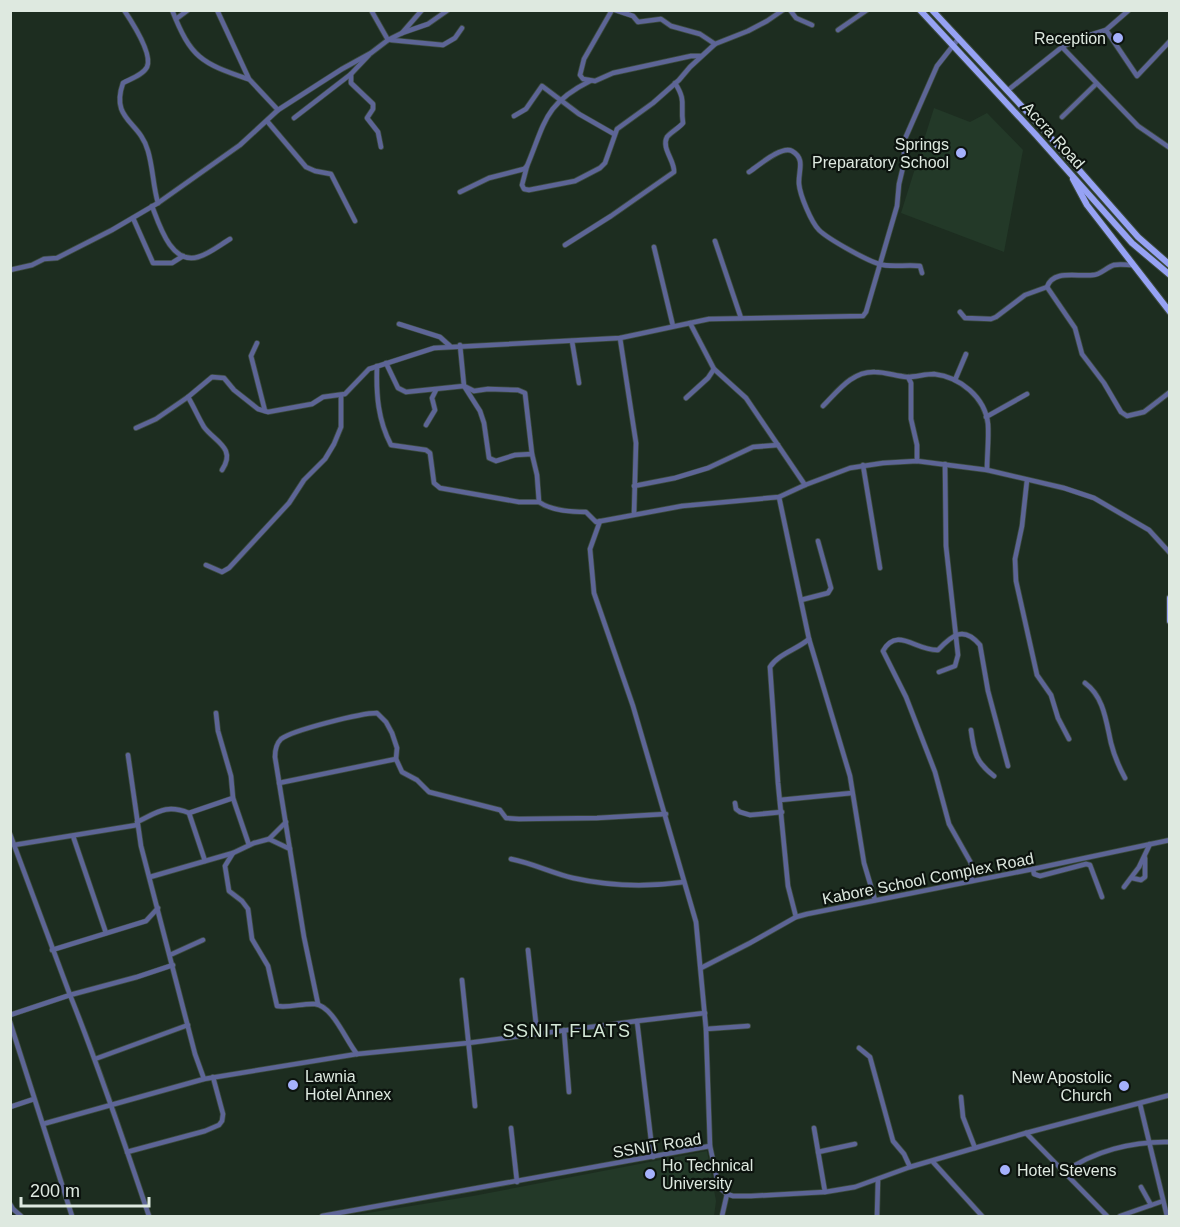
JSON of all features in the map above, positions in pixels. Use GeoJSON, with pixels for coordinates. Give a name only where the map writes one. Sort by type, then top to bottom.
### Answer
{"type":"FeatureCollection","features":[{"type":"Feature","properties":{"kind":"main road","name":"Accra Road"},"geometry":{"type":"LineString","coordinates":[[920,10],[1132,243],[1170,275]]}},
{"type":"Feature","properties":{"kind":"main road","name":"Accra Road"},"geometry":{"type":"LineString","coordinates":[[932,10],[1138,237],[1170,265]]}},
{"type":"Feature","properties":{"kind":"main road"},"geometry":{"type":"LineString","coordinates":[[1071,174],[1080,193],[1095,215],[1170,312]]}},
{"type":"Feature","properties":{"kind":"main road"},"geometry":{"type":"LineString","coordinates":[[1091,185],[1095,215]]}},
{"type":"Feature","properties":{"kind":"main road"},"geometry":{"type":"LineString","coordinates":[[1170,598],[1170,621]]}},
{"type":"Feature","properties":{"kind":"street"},"geometry":{"type":"LineString","coordinates":[[124,10],[137,31],[148,60],[143,72],[123,83],[118,96],[119,103],[125,117],[148,149],[155,205],[169,245],[183,256],[199,257],[230,239]]}},
{"type":"Feature","properties":{"kind":"street"},"geometry":{"type":"LineString","coordinates":[[172,10],[197,57],[224,71],[249,79]]}},
{"type":"Feature","properties":{"kind":"street"},"geometry":{"type":"LineString","coordinates":[[176,19],[188,10]]}},
{"type":"Feature","properties":{"kind":"street"},"geometry":{"type":"LineString","coordinates":[[217,10],[249,79],[278,110]]}},
{"type":"Feature","properties":{"kind":"street"},"geometry":{"type":"LineString","coordinates":[[371,10],[388,40]]}},
{"type":"Feature","properties":{"kind":"street"},"geometry":{"type":"LineString","coordinates":[[402,33],[422,10]]}},
{"type":"Feature","properties":{"kind":"street"},"geometry":{"type":"LineString","coordinates":[[10,270],[32,265],[44,259],[66,255],[155,205],[240,145],[278,110],[371,53],[388,40],[428,24],[448,10]]}},
{"type":"Feature","properties":{"kind":"street"},"geometry":{"type":"LineString","coordinates":[[591,81],[581,77],[582,64],[614,10],[633,16],[638,22],[661,19],[671,26],[700,34],[714,44]]}},
{"type":"Feature","properties":{"kind":"street"},"geometry":{"type":"LineString","coordinates":[[701,56],[613,73],[571,91],[554,105],[544,124],[527,166],[522,185],[524,189],[575,181],[593,173],[605,163],[617,129],[653,103],[714,44],[748,31],[783,10]]}},
{"type":"Feature","properties":{"kind":"street"},"geometry":{"type":"LineString","coordinates":[[790,10],[796,18],[812,25]]}},
{"type":"Feature","properties":{"kind":"street"},"geometry":{"type":"LineString","coordinates":[[838,30],[867,10]]}},
{"type":"Feature","properties":{"kind":"street"},"geometry":{"type":"LineString","coordinates":[[1007,91],[1062,47],[1080,38],[1106,30],[1129,10]]}},
{"type":"Feature","properties":{"kind":"street"},"geometry":{"type":"LineString","coordinates":[[388,40],[443,45],[455,38],[462,27]]}},
{"type":"Feature","properties":{"kind":"street"},"geometry":{"type":"LineString","coordinates":[[1106,30],[1137,76],[1170,41]]}},
{"type":"Feature","properties":{"kind":"street"},"geometry":{"type":"LineString","coordinates":[[136,428],[156,419],[188,397],[206,381],[218,376],[224,378],[234,390],[258,409],[265,411],[299,407],[312,404],[323,397],[340,395],[349,391],[369,369],[450,345],[620,338],[709,319],[863,316],[897,206],[904,163],[904,141],[937,66],[959,38]]}},
{"type":"Feature","properties":{"kind":"street"},"geometry":{"type":"LineString","coordinates":[[1062,47],[1138,126],[1170,148]]}},
{"type":"Feature","properties":{"kind":"street"},"geometry":{"type":"LineString","coordinates":[[294,118],[351,74],[371,53]]}},
{"type":"Feature","properties":{"kind":"street"},"geometry":{"type":"LineString","coordinates":[[351,74],[351,83],[373,104],[373,109],[367,118],[378,132],[381,147]]}},
{"type":"Feature","properties":{"kind":"street"},"geometry":{"type":"LineString","coordinates":[[565,246],[674,172],[666,143],[667,138],[683,123],[684,104],[683,95],[675,83]]}},
{"type":"Feature","properties":{"kind":"street"},"geometry":{"type":"LineString","coordinates":[[1062,117],[1096,84]]}},
{"type":"Feature","properties":{"kind":"street"},"geometry":{"type":"LineString","coordinates":[[514,116],[526,109],[541,86],[614,134]]}},
{"type":"Feature","properties":{"kind":"street"},"geometry":{"type":"LineString","coordinates":[[267,121],[306,167],[331,174],[355,221]]}},
{"type":"Feature","properties":{"kind":"street"},"geometry":{"type":"LineString","coordinates":[[749,172],[778,152],[786,148],[791,150],[799,157],[801,168],[799,186],[816,226],[821,232],[879,264],[920,266],[922,273]]}},
{"type":"Feature","properties":{"kind":"street"},"geometry":{"type":"LineString","coordinates":[[460,192],[489,178],[520,172],[527,166]]}},
{"type":"Feature","properties":{"kind":"street"},"geometry":{"type":"LineString","coordinates":[[133,218],[153,263],[172,263],[183,256]]}},
{"type":"Feature","properties":{"kind":"street"},"geometry":{"type":"LineString","coordinates":[[715,241],[741,318]]}},
{"type":"Feature","properties":{"kind":"street"},"geometry":{"type":"LineString","coordinates":[[654,247],[673,326]]}},
{"type":"Feature","properties":{"kind":"street"},"geometry":{"type":"LineString","coordinates":[[1047,287],[1049,281],[1056,276],[1077,274],[1094,276],[1113,266],[1133,265]]}},
{"type":"Feature","properties":{"kind":"street"},"geometry":{"type":"LineString","coordinates":[[960,312],[965,318],[990,319],[1025,295],[1047,287]]}},
{"type":"Feature","properties":{"kind":"street"},"geometry":{"type":"LineString","coordinates":[[1047,287],[1075,328],[1082,354],[1121,411],[1127,416],[1144,412],[1170,393]]}},
{"type":"Feature","properties":{"kind":"street"},"geometry":{"type":"LineString","coordinates":[[690,323],[714,369],[746,399],[805,485]]}},
{"type":"Feature","properties":{"kind":"street"},"geometry":{"type":"LineString","coordinates":[[399,324],[440,337],[450,345]]}},
{"type":"Feature","properties":{"kind":"street"},"geometry":{"type":"LineString","coordinates":[[620,338],[636,443],[634,514]]}},
{"type":"Feature","properties":{"kind":"street"},"geometry":{"type":"LineString","coordinates":[[572,341],[579,383]]}},
{"type":"Feature","properties":{"kind":"street"},"geometry":{"type":"LineString","coordinates":[[258,343],[250,356],[265,411]]}},
{"type":"Feature","properties":{"kind":"street"},"geometry":{"type":"LineString","coordinates":[[460,345],[464,386],[480,411],[489,458],[496,461],[515,455],[532,454]]}},
{"type":"Feature","properties":{"kind":"street"},"geometry":{"type":"LineString","coordinates":[[955,380],[966,354]]}},
{"type":"Feature","properties":{"kind":"street"},"geometry":{"type":"LineString","coordinates":[[386,363],[398,388],[406,392],[464,386],[474,391],[508,390],[525,393],[539,502]]}},
{"type":"Feature","properties":{"kind":"street"},"geometry":{"type":"LineString","coordinates":[[377,366],[377,408],[391,445],[426,450],[430,453],[434,483],[440,488],[519,502],[539,502],[567,512],[586,512],[595,521],[600,521],[682,506],[779,497],[805,485],[863,465],[917,461],[987,470],[1064,488],[1094,498],[1149,530],[1170,553]]}},
{"type":"Feature","properties":{"kind":"street"},"geometry":{"type":"LineString","coordinates":[[686,398],[708,378],[714,369]]}},
{"type":"Feature","properties":{"kind":"street"},"geometry":{"type":"LineString","coordinates":[[823,406],[861,372],[908,377],[935,374],[955,380],[973,392],[984,410],[987,470]]}},
{"type":"Feature","properties":{"kind":"street"},"geometry":{"type":"LineString","coordinates":[[908,377],[917,461]]}},
{"type":"Feature","properties":{"kind":"street"},"geometry":{"type":"LineString","coordinates":[[426,425],[435,410],[432,398],[436,390]]}},
{"type":"Feature","properties":{"kind":"street"},"geometry":{"type":"LineString","coordinates":[[986,417],[1027,394]]}},
{"type":"Feature","properties":{"kind":"street"},"geometry":{"type":"LineString","coordinates":[[206,565],[222,572],[229,568],[289,503],[304,480],[325,459],[341,427],[340,395]]}},
{"type":"Feature","properties":{"kind":"street"},"geometry":{"type":"LineString","coordinates":[[188,397],[204,426],[222,444],[226,462],[222,470]]}},
{"type":"Feature","properties":{"kind":"street"},"geometry":{"type":"LineString","coordinates":[[634,486],[675,478],[708,468],[753,447],[778,445]]}},
{"type":"Feature","properties":{"kind":"street"},"geometry":{"type":"LineString","coordinates":[[939,672],[955,666],[958,656],[946,546],[945,464]]}},
{"type":"Feature","properties":{"kind":"street"},"geometry":{"type":"LineString","coordinates":[[863,465],[880,568]]}},
{"type":"Feature","properties":{"kind":"street"},"geometry":{"type":"LineString","coordinates":[[1027,480],[1022,526],[1015,559],[1016,581],[1037,675],[1051,695],[1058,718],[1069,739]]}},
{"type":"Feature","properties":{"kind":"street"},"geometry":{"type":"LineString","coordinates":[[779,497],[809,639],[850,776],[864,863],[875,900]]}},
{"type":"Feature","properties":{"kind":"street"},"geometry":{"type":"LineString","coordinates":[[600,521],[590,549],[594,593],[633,706],[696,922],[705,1013],[711,1146]]}},
{"type":"Feature","properties":{"kind":"street"},"geometry":{"type":"LineString","coordinates":[[801,600],[828,593],[831,588],[818,541]]}},
{"type":"Feature","properties":{"kind":"street"},"geometry":{"type":"LineString","coordinates":[[972,881],[970,863],[949,824],[935,772],[906,697],[883,651],[888,644],[904,639],[914,646],[938,650],[957,635],[968,634],[980,645],[988,691],[1008,766]]}},
{"type":"Feature","properties":{"kind":"street"},"geometry":{"type":"LineString","coordinates":[[796,917],[788,886],[770,667],[774,661],[809,639]]}},
{"type":"Feature","properties":{"kind":"street"},"geometry":{"type":"LineString","coordinates":[[1085,683],[1093,689],[1100,700],[1117,764],[1125,778]]}},
{"type":"Feature","properties":{"kind":"street"},"geometry":{"type":"LineString","coordinates":[[216,713],[218,731],[231,776],[233,798],[249,845]]}},
{"type":"Feature","properties":{"kind":"street"},"geometry":{"type":"LineString","coordinates":[[318,1004],[304,937],[275,757],[276,745],[281,740],[318,726],[374,713],[380,715],[392,733],[397,748],[396,759],[402,772],[417,780],[429,792],[500,810],[506,818],[597,818],[666,814]]}},
{"type":"Feature","properties":{"kind":"street"},"geometry":{"type":"LineString","coordinates":[[971,730],[982,767],[994,776]]}},
{"type":"Feature","properties":{"kind":"street"},"geometry":{"type":"LineString","coordinates":[[128,755],[137,824],[204,1079]]}},
{"type":"Feature","properties":{"kind":"street"},"geometry":{"type":"LineString","coordinates":[[279,783],[396,759]]}},
{"type":"Feature","properties":{"kind":"street"},"geometry":{"type":"LineString","coordinates":[[780,800],[852,793]]}},
{"type":"Feature","properties":{"kind":"street"},"geometry":{"type":"LineString","coordinates":[[14,845],[137,824],[159,812],[175,808],[189,813],[233,798]]}},
{"type":"Feature","properties":{"kind":"street"},"geometry":{"type":"LineString","coordinates":[[735,803],[736,809],[746,815],[782,813]]}},
{"type":"Feature","properties":{"kind":"street"},"geometry":{"type":"LineString","coordinates":[[189,813],[204,861]]}},
{"type":"Feature","properties":{"kind":"street"},"geometry":{"type":"LineString","coordinates":[[150,877],[233,853],[269,839],[286,822]]}},
{"type":"Feature","properties":{"kind":"street"},"geometry":{"type":"LineString","coordinates":[[10,834],[95,1059],[148,1216]]}},
{"type":"Feature","properties":{"kind":"street"},"geometry":{"type":"LineString","coordinates":[[73,836],[106,933]]}},
{"type":"Feature","properties":{"kind":"street"},"geometry":{"type":"LineString","coordinates":[[269,839],[290,849]]}},
{"type":"Feature","properties":{"kind":"street","name":"Kabore School Complex Road"},"geometry":{"type":"LineString","coordinates":[[701,968],[796,917],[1170,840]]}},
{"type":"Feature","properties":{"kind":"street"},"geometry":{"type":"LineString","coordinates":[[1124,887],[1132,878],[1150,844]]}},
{"type":"Feature","properties":{"kind":"street"},"geometry":{"type":"LineString","coordinates":[[233,853],[225,866],[229,891],[248,909],[252,939],[267,966],[277,1006],[318,1004],[329,1011],[348,1044],[357,1054]]}},
{"type":"Feature","properties":{"kind":"street"},"geometry":{"type":"LineString","coordinates":[[1132,878],[1141,880],[1145,877],[1144,855]]}},
{"type":"Feature","properties":{"kind":"street"},"geometry":{"type":"LineString","coordinates":[[511,859],[573,878],[623,885],[663,885],[684,882]]}},
{"type":"Feature","properties":{"kind":"street"},"geometry":{"type":"LineString","coordinates":[[1033,869],[1034,874],[1040,876],[1086,864],[1090,865],[1102,897]]}},
{"type":"Feature","properties":{"kind":"street"},"geometry":{"type":"LineString","coordinates":[[52,950],[146,921],[158,908]]}},
{"type":"Feature","properties":{"kind":"street"},"geometry":{"type":"LineString","coordinates":[[170,955],[203,940]]}},
{"type":"Feature","properties":{"kind":"street"},"geometry":{"type":"LineString","coordinates":[[528,950],[537,1033]]}},
{"type":"Feature","properties":{"kind":"street"},"geometry":{"type":"LineString","coordinates":[[10,1015],[173,965]]}},
{"type":"Feature","properties":{"kind":"street"},"geometry":{"type":"LineString","coordinates":[[462,980],[475,1106]]}},
{"type":"Feature","properties":{"kind":"street"},"geometry":{"type":"LineString","coordinates":[[43,1124],[213,1077],[357,1054],[468,1043],[705,1013]]}},
{"type":"Feature","properties":{"kind":"street"},"geometry":{"type":"LineString","coordinates":[[637,1021],[653,1156]]}},
{"type":"Feature","properties":{"kind":"street"},"geometry":{"type":"LineString","coordinates":[[10,1022],[72,1216]]}},
{"type":"Feature","properties":{"kind":"street"},"geometry":{"type":"LineString","coordinates":[[95,1059],[188,1025]]}},
{"type":"Feature","properties":{"kind":"street"},"geometry":{"type":"LineString","coordinates":[[706,1029],[748,1026]]}},
{"type":"Feature","properties":{"kind":"street"},"geometry":{"type":"LineString","coordinates":[[564,1030],[569,1092]]}},
{"type":"Feature","properties":{"kind":"street"},"geometry":{"type":"LineString","coordinates":[[859,1048],[870,1057],[892,1141],[904,1154],[910,1167]]}},
{"type":"Feature","properties":{"kind":"street"},"geometry":{"type":"LineString","coordinates":[[127,1152],[205,1131],[219,1125],[223,1114],[213,1077]]}},
{"type":"Feature","properties":{"kind":"street"},"geometry":{"type":"LineString","coordinates":[[722,1216],[727,1194],[751,1196],[825,1192],[855,1187],[910,1167],[1026,1133],[1170,1095]]}},
{"type":"Feature","properties":{"kind":"street"},"geometry":{"type":"LineString","coordinates":[[961,1097],[963,1117],[975,1148]]}},
{"type":"Feature","properties":{"kind":"street"},"geometry":{"type":"LineString","coordinates":[[10,1107],[34,1099]]}},
{"type":"Feature","properties":{"kind":"street"},"geometry":{"type":"LineString","coordinates":[[1140,1104],[1167,1216]]}},
{"type":"Feature","properties":{"kind":"street"},"geometry":{"type":"LineString","coordinates":[[511,1128],[517,1182]]}},
{"type":"Feature","properties":{"kind":"street"},"geometry":{"type":"LineString","coordinates":[[814,1128],[825,1192]]}},
{"type":"Feature","properties":{"kind":"street"},"geometry":{"type":"LineString","coordinates":[[1026,1133],[1107,1216]]}},
{"type":"Feature","properties":{"kind":"street"},"geometry":{"type":"LineString","coordinates":[[1063,1173],[1077,1163],[1100,1154],[1149,1142],[1170,1142]]}},
{"type":"Feature","properties":{"kind":"street"},"geometry":{"type":"LineString","coordinates":[[818,1152],[855,1144]]}},
{"type":"Feature","properties":{"kind":"street","name":"SSNIT Road"},"geometry":{"type":"LineString","coordinates":[[322,1216],[711,1146],[717,1179],[721,1189],[727,1194]]}},
{"type":"Feature","properties":{"kind":"street"},"geometry":{"type":"LineString","coordinates":[[933,1162],[982,1216]]}},
{"type":"Feature","properties":{"kind":"street"},"geometry":{"type":"LineString","coordinates":[[877,1216],[878,1179]]}},
{"type":"Feature","properties":{"kind":"street"},"geometry":{"type":"LineString","coordinates":[[1141,1187],[1150,1205]]}},
{"type":"Feature","properties":{"kind":"street"},"geometry":{"type":"LineString","coordinates":[[1120,1216],[1170,1197]]}},
{"type":"Feature","properties":{"kind":"street"},"geometry":{"type":"LineString","coordinates":[[11,1208],[21,1216]]}},
{"type":"Feature","properties":{"kind":"shaded area"},"geometry":{"type":"Polygon","coordinates":[[[934,108],[970,122],[987,113],[1023,150],[1004,252],[901,213],[934,108]]]}},
{"type":"Feature","properties":{"kind":"shaded area","name":"Ho Technical University"},"geometry":{"type":"Polygon","coordinates":[[[707,1151],[716,1201],[714,1216],[349,1216],[473,1196],[707,1151]]]}},
{"type":"Feature","properties":{"kind":"place","name":"Reception"},"geometry":{"type":"Point","coordinates":[1118,38]}},
{"type":"Feature","properties":{"kind":"place","name":"Springs Preparatory School"},"geometry":{"type":"Point","coordinates":[961,153]}},
{"type":"Feature","properties":{"kind":"place","name":"Lawnia Hotel Annex"},"geometry":{"type":"Point","coordinates":[293,1085]}},
{"type":"Feature","properties":{"kind":"place","name":"New Apostolic Church"},"geometry":{"type":"Point","coordinates":[1124,1086]}},
{"type":"Feature","properties":{"kind":"place","name":"Hotel Stevens"},"geometry":{"type":"Point","coordinates":[1005,1170]}},
{"type":"Feature","properties":{"kind":"place","name":"Ho Technical University"},"geometry":{"type":"Point","coordinates":[650,1174]}},
{"type":"Feature","properties":{"kind":"district","name":"SSNIT FLATS"},"geometry":{"type":"Point","coordinates":[567,1031]}}]}
